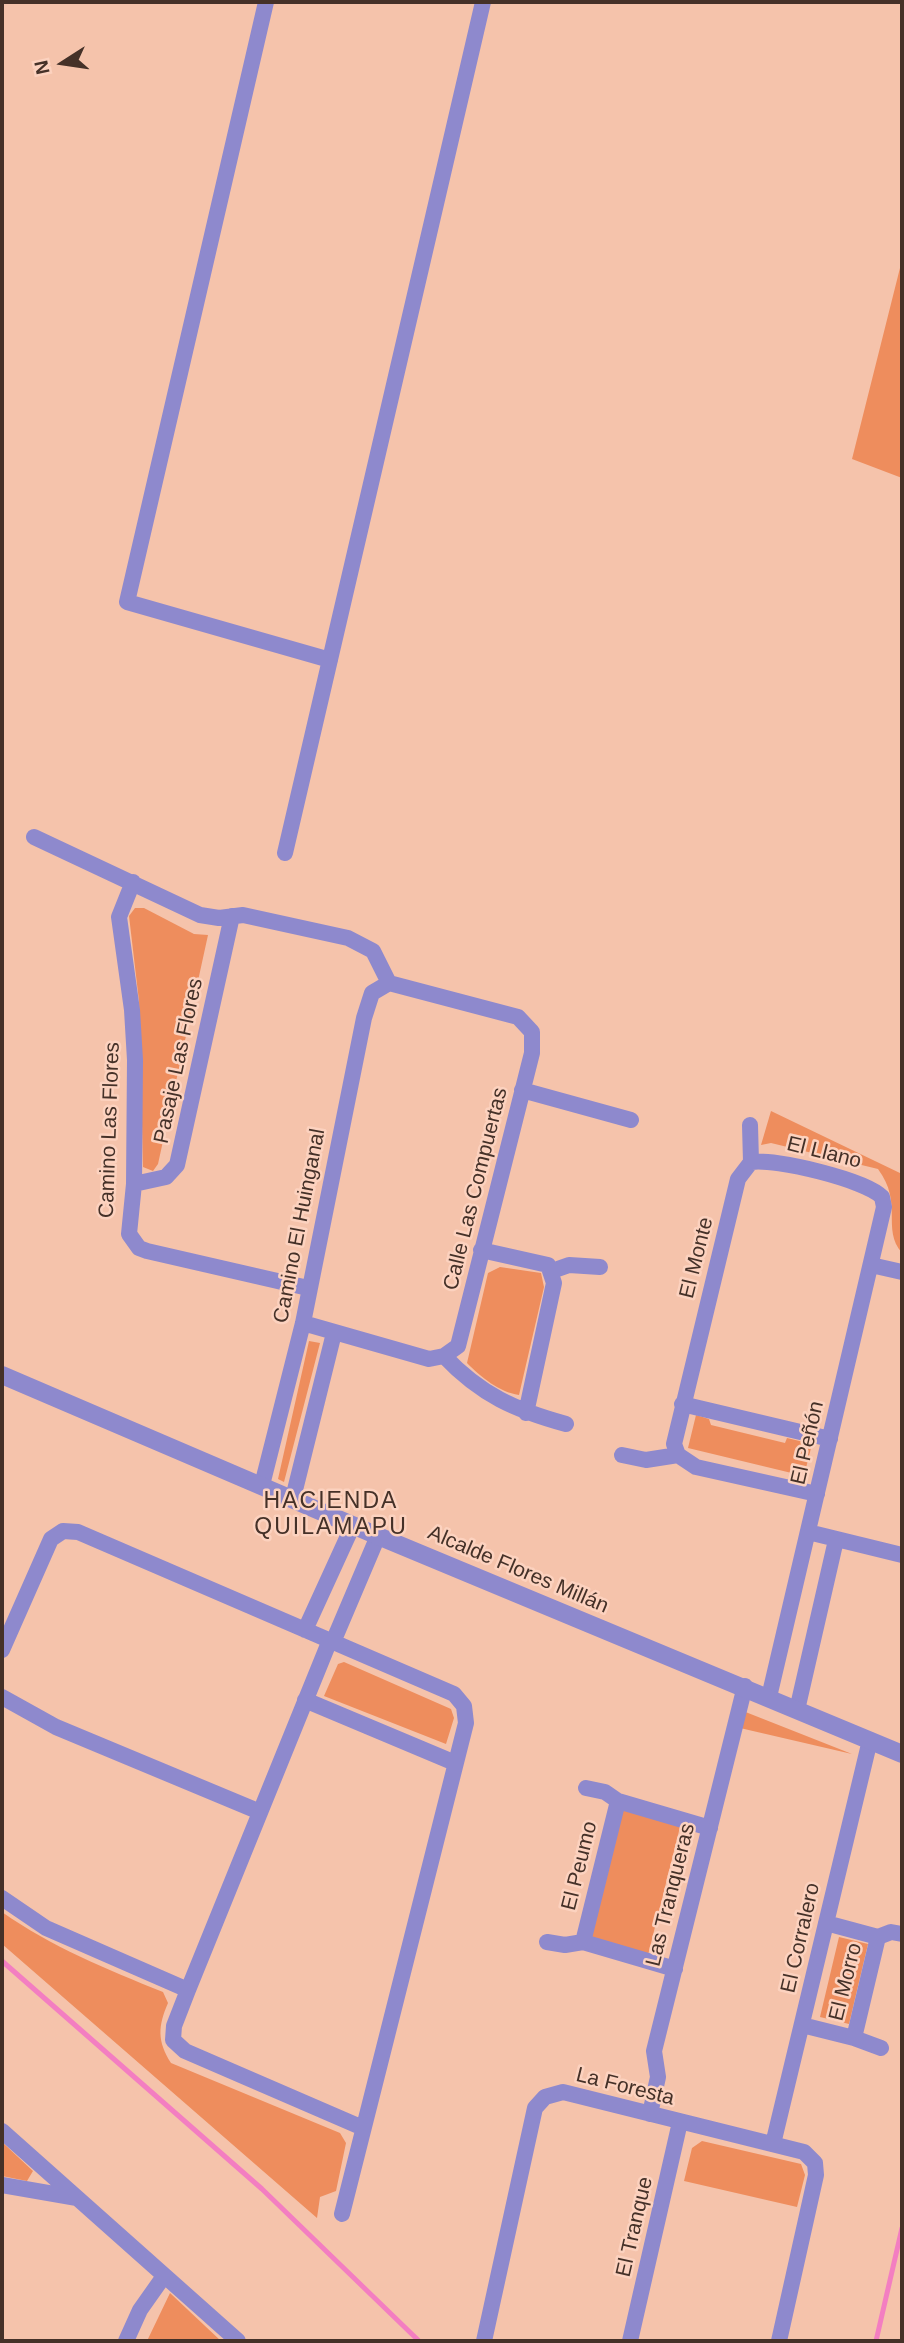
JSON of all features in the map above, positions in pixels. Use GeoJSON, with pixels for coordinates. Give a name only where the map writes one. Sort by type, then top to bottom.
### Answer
{"type":"FeatureCollection","features":[{"type":"Feature","properties":{"kind":"street"},"geometry":{"type":"LineString","coordinates":[[266,2],[127,602],[330,660]]}},
{"type":"Feature","properties":{"kind":"street"},"geometry":{"type":"LineString","coordinates":[[285,853],[483,2]]}},
{"type":"Feature","properties":{"kind":"street"},"geometry":{"type":"LineString","coordinates":[[34,837],[133,881],[200,915],[243,915],[348,938],[373,951],[389,983]]}},
{"type":"Feature","properties":{"kind":"street","name":"Camino Las Flores"},"geometry":{"type":"LineString","coordinates":[[133,881],[119,917],[134,1035],[134,1184],[127,1225],[129,1234],[139,1248],[308,1288]]}},
{"type":"Feature","properties":{"kind":"street","name":"Pasaje Las Flores"},"geometry":{"type":"LineString","coordinates":[[134,1184],[166,1177],[177,1165],[232,916]]}},
{"type":"Feature","properties":{"kind":"street","name":"Calle Las Compuertas"},"geometry":{"type":"LineString","coordinates":[[389,983],[518,1017],[532,1032],[532,1053],[458,1346],[444,1356]]}},
{"type":"Feature","properties":{"kind":"street","name":"Camino El Huinganal"},"geometry":{"type":"LineString","coordinates":[[262,1485],[303,1323],[364,1018],[372,993],[389,983]]}},
{"type":"Feature","properties":{"kind":"street"},"geometry":{"type":"LineString","coordinates":[[523,1090],[631,1120]]}},
{"type":"Feature","properties":{"kind":"street","name":"El Monte"},"geometry":{"type":"LineString","coordinates":[[678,1455],[675,1434],[738,1179],[751,1162],[750,1125]]}},
{"type":"Feature","properties":{"kind":"street","name":"El Llano"},"geometry":{"type":"LineString","coordinates":[[751,1162],[774,1163],[869,1186],[882,1197]]}},
{"type":"Feature","properties":{"kind":"street","name":"El Peñón"},"geometry":{"type":"LineString","coordinates":[[769,1698],[883,1217],[882,1197]]}},
{"type":"Feature","properties":{"kind":"street"},"geometry":{"type":"LineString","coordinates":[[481,1250],[548,1265],[552,1271],[554,1283],[526,1413]]}},
{"type":"Feature","properties":{"kind":"street"},"geometry":{"type":"LineString","coordinates":[[552,1271],[569,1265],[600,1267]]}},
{"type":"Feature","properties":{"kind":"street"},"geometry":{"type":"LineString","coordinates":[[872,1265],[902,1272]]}},
{"type":"Feature","properties":{"kind":"street"},"geometry":{"type":"LineString","coordinates":[[303,1323],[429,1359],[444,1356],[495,1399],[526,1413],[566,1424]]}},
{"type":"Feature","properties":{"kind":"street"},"geometry":{"type":"LineString","coordinates":[[293,1498],[334,1333]]}},
{"type":"Feature","properties":{"kind":"street","name":"Alcalde Flores Millán"},"geometry":{"type":"LineString","coordinates":[[2,1375],[378,1536],[745,1686],[902,1754]]}},
{"type":"Feature","properties":{"kind":"street"},"geometry":{"type":"LineString","coordinates":[[682,1404],[830,1439]]}},
{"type":"Feature","properties":{"kind":"street"},"geometry":{"type":"LineString","coordinates":[[622,1455],[646,1460],[678,1455],[696,1467],[817,1494]]}},
{"type":"Feature","properties":{"kind":"street"},"geometry":{"type":"LineString","coordinates":[[304,1630],[353,1525]]}},
{"type":"Feature","properties":{"kind":"street"},"geometry":{"type":"LineString","coordinates":[[2,1650],[51,1539],[63,1531],[78,1532],[454,1694],[464,1706],[466,1723],[342,2214]]}},
{"type":"Feature","properties":{"kind":"street"},"geometry":{"type":"LineString","coordinates":[[808,1532],[902,1555]]}},
{"type":"Feature","properties":{"kind":"street"},"geometry":{"type":"LineString","coordinates":[[363,2129],[185,2051],[173,2040],[174,2026],[305,1700],[378,1536]]}},
{"type":"Feature","properties":{"kind":"street"},"geometry":{"type":"LineString","coordinates":[[797,1710],[836,1539]]}},
{"type":"Feature","properties":{"kind":"street","name":"Las Tranqueras"},"geometry":{"type":"LineString","coordinates":[[650,2114],[658,2077],[654,2051],[745,1686]]}},
{"type":"Feature","properties":{"kind":"street"},"geometry":{"type":"LineString","coordinates":[[2,1697],[56,1727],[260,1812]]}},
{"type":"Feature","properties":{"kind":"street"},"geometry":{"type":"LineString","coordinates":[[305,1700],[455,1763]]}},
{"type":"Feature","properties":{"kind":"street","name":"El Corralero"},"geometry":{"type":"LineString","coordinates":[[773,2144],[870,1740]]}},
{"type":"Feature","properties":{"kind":"street","name":"El Peumo"},"geometry":{"type":"LineString","coordinates":[[586,1787],[605,1792],[618,1801],[710,1828]]}},
{"type":"Feature","properties":{"kind":"street","name":"El Peumo"},"geometry":{"type":"LineString","coordinates":[[583,1942],[618,1801]]}},
{"type":"Feature","properties":{"kind":"street"},"geometry":{"type":"LineString","coordinates":[[2,1898],[46,1928],[188,1990]]}},
{"type":"Feature","properties":{"kind":"street","name":"El Morro"},"geometry":{"type":"LineString","coordinates":[[826,1923],[878,1937],[891,1932],[902,1934]]}},
{"type":"Feature","properties":{"kind":"street","name":"El Morro"},"geometry":{"type":"LineString","coordinates":[[854,2038],[878,1937]]}},
{"type":"Feature","properties":{"kind":"street","name":"El Peumo"},"geometry":{"type":"LineString","coordinates":[[547,1942],[565,1945],[583,1942],[675,1969]]}},
{"type":"Feature","properties":{"kind":"street","name":"El Morro"},"geometry":{"type":"LineString","coordinates":[[802,2025],[881,2048]]}},
{"type":"Feature","properties":{"kind":"street","name":"La Foresta"},"geometry":{"type":"LineString","coordinates":[[484,2341],[536,2108],[545,2097],[563,2092],[804,2152],[815,2163],[817,2175],[779,2341]]}},
{"type":"Feature","properties":{"kind":"street","name":"El Tranque"},"geometry":{"type":"LineString","coordinates":[[630,2341],[680,2122]]}},
{"type":"Feature","properties":{"kind":"street"},"geometry":{"type":"LineString","coordinates":[[2,2131],[238,2341]]}},
{"type":"Feature","properties":{"kind":"street"},"geometry":{"type":"LineString","coordinates":[[2,2185],[77,2198]]}},
{"type":"Feature","properties":{"kind":"street"},"geometry":{"type":"LineString","coordinates":[[127,2341],[140,2310],[164,2276]]}},
{"type":"Feature","properties":{"kind":"shaded area"},"geometry":{"type":"Polygon","coordinates":[[[902,260],[902,478],[852,459],[902,260]]]}},
{"type":"Feature","properties":{"kind":"shaded area"},"geometry":{"type":"Polygon","coordinates":[[[135,908],[144,908],[194,934],[208,935],[158,1164],[153,1171],[143,1167],[139,1001],[129,916],[135,908]]]}},
{"type":"Feature","properties":{"kind":"shaded area"},"geometry":{"type":"Polygon","coordinates":[[[771,1111],[902,1174],[902,1253],[893,1234],[890,1193],[878,1169],[771,1143],[761,1145],[771,1111]]]}},
{"type":"Feature","properties":{"kind":"shaded area"},"geometry":{"type":"Polygon","coordinates":[[[500,1267],[541,1273],[544,1287],[519,1395],[497,1387],[467,1363],[488,1273],[500,1267]]]}},
{"type":"Feature","properties":{"kind":"shaded area"},"geometry":{"type":"Polygon","coordinates":[[[309,1341],[320,1343],[284,1482],[278,1479],[309,1341]]]}},
{"type":"Feature","properties":{"kind":"shaded area"},"geometry":{"type":"Polygon","coordinates":[[[696,1415],[709,1419],[711,1425],[785,1443],[787,1438],[812,1444],[804,1476],[688,1448],[696,1415]]]}},
{"type":"Feature","properties":{"kind":"shaded area"},"geometry":{"type":"Polygon","coordinates":[[[344,1662],[451,1709],[454,1718],[446,1744],[324,1696],[338,1664],[344,1662]]]}},
{"type":"Feature","properties":{"kind":"shaded area"},"geometry":{"type":"Polygon","coordinates":[[[743,1711],[852,1754],[740,1728],[743,1711]]]}},
{"type":"Feature","properties":{"kind":"shaded area"},"geometry":{"type":"Polygon","coordinates":[[[621,1807],[681,1823],[648,1955],[588,1939],[621,1807]]]}},
{"type":"Feature","properties":{"kind":"shaded area"},"geometry":{"type":"Polygon","coordinates":[[[2,1912],[60,1947],[163,1992],[168,2003],[160,2033],[163,2048],[171,2063],[340,2133],[346,2143],[336,2191],[320,2197],[317,2218],[2,1944],[2,1912]]]}},
{"type":"Feature","properties":{"kind":"shaded area"},"geometry":{"type":"Polygon","coordinates":[[[839,1937],[868,1944],[849,2024],[820,2017],[839,1937]]]}},
{"type":"Feature","properties":{"kind":"shaded area"},"geometry":{"type":"Polygon","coordinates":[[[702,2141],[801,2164],[805,2175],[797,2207],[684,2181],[692,2148],[702,2141]]]}},
{"type":"Feature","properties":{"kind":"shaded area"},"geometry":{"type":"Polygon","coordinates":[[[2,2142],[33,2171],[27,2181],[2,2176],[2,2142]]]}},
{"type":"Feature","properties":{"kind":"shaded area"},"geometry":{"type":"Polygon","coordinates":[[[170,2293],[221,2341],[147,2341],[170,2293]]]}},
{"type":"Feature","properties":{"kind":"waterway"},"geometry":{"type":"LineString","coordinates":[[2,1961],[262,2189],[419,2341]]}},
{"type":"Feature","properties":{"kind":"waterway"},"geometry":{"type":"LineString","coordinates":[[876,2341],[902,2228]]}},
{"type":"Feature","properties":{"kind":"district","name":"HACIENDA QUILAMAPU"},"geometry":{"type":"Point","coordinates":[331,1515]}}]}
